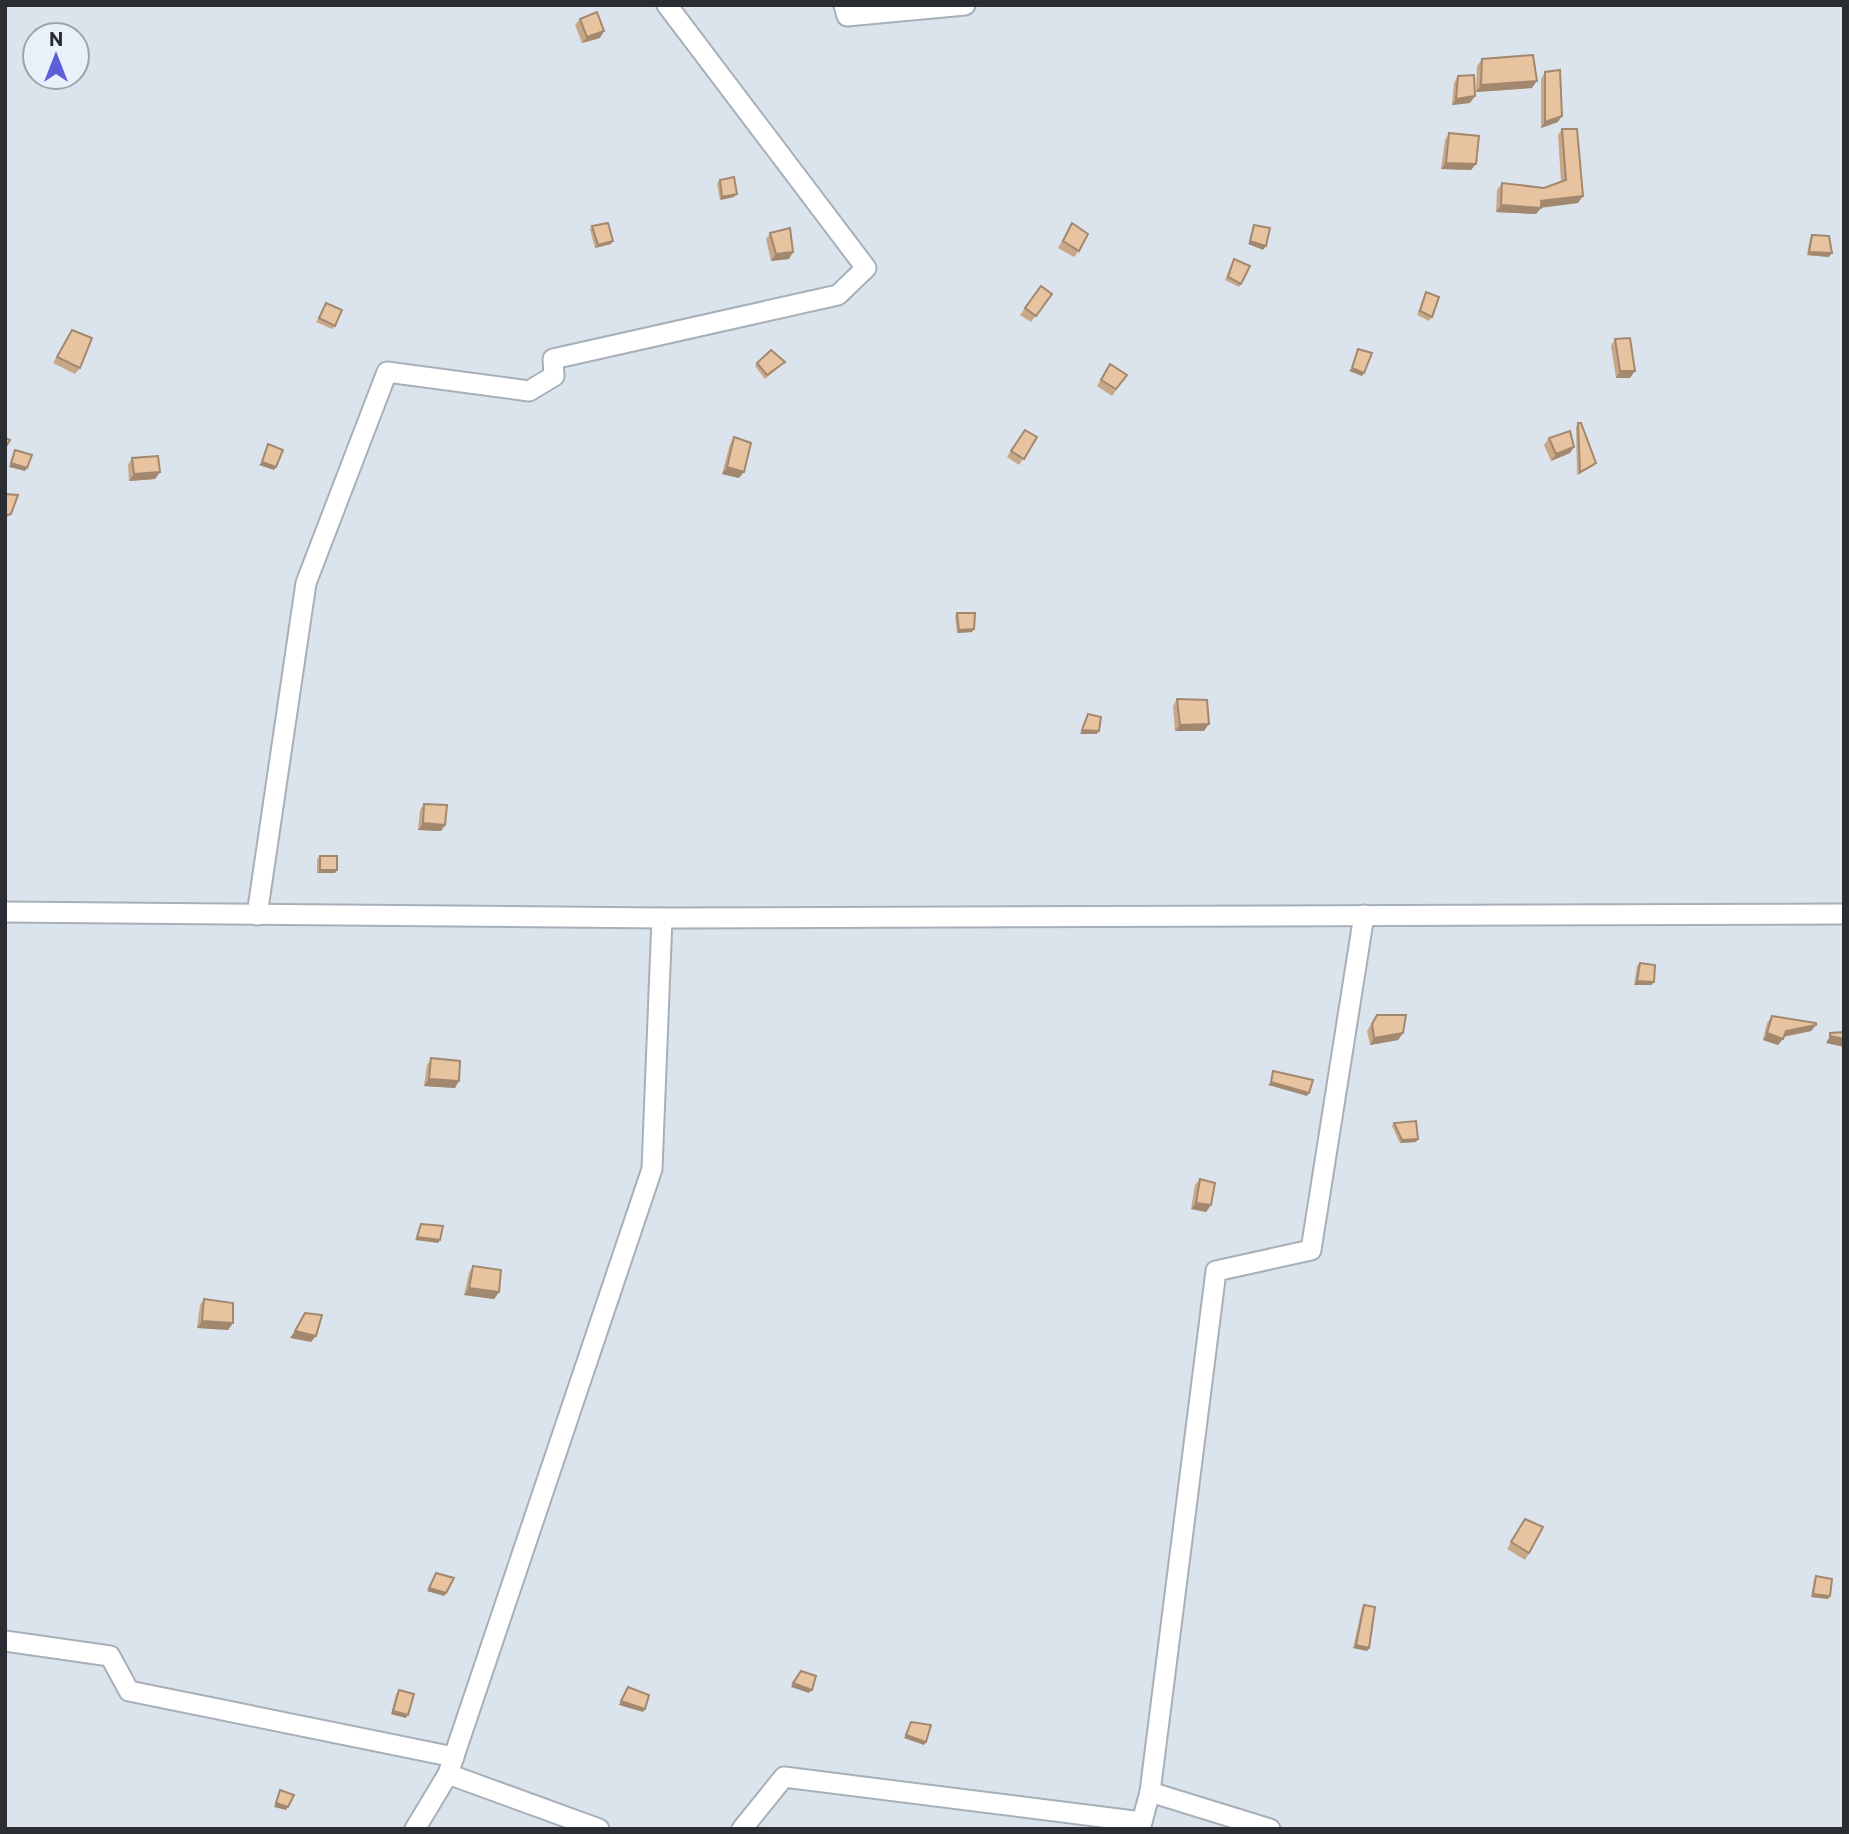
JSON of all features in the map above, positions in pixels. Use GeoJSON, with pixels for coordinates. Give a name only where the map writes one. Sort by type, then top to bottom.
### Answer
{"type":"FeatureCollection","features":[{"type":"Feature","properties":{"kind":"street"},"geometry":{"type":"LineString","coordinates":[[257,915],[306,583],[387,372],[529,391],[554,376],[553,359],[838,295],[866,268],[667,5]]}},
{"type":"Feature","properties":{"kind":"street"},"geometry":{"type":"LineString","coordinates":[[844,5],[848,16],[965,5]]}},
{"type":"Feature","properties":{"kind":"street"},"geometry":{"type":"LineString","coordinates":[[5,912],[662,918],[1844,914]]}},
{"type":"Feature","properties":{"kind":"street"},"geometry":{"type":"LineString","coordinates":[[742,1829],[784,1777],[1141,1826],[1150,1792],[1216,1271],[1311,1250],[1364,915]]}},
{"type":"Feature","properties":{"kind":"street"},"geometry":{"type":"LineString","coordinates":[[415,1829],[451,1765],[652,1168],[662,918]]}},
{"type":"Feature","properties":{"kind":"street"},"geometry":{"type":"LineString","coordinates":[[5,1641],[110,1656],[129,1691],[451,1765],[599,1829]]}},
{"type":"Feature","properties":{"kind":"street"},"geometry":{"type":"LineString","coordinates":[[1150,1792],[1270,1829]]}},
{"type":"Feature","properties":{"kind":"building"},"geometry":{"type":"Polygon","coordinates":[[[597,12],[604,31],[587,37],[580,19],[597,12]]]}},
{"type":"Feature","properties":{"kind":"building"},"geometry":{"type":"Polygon","coordinates":[[[1533,55],[1537,81],[1481,85],[1482,59],[1533,55]]]}},
{"type":"Feature","properties":{"kind":"building"},"geometry":{"type":"Polygon","coordinates":[[[1560,70],[1562,116],[1545,122],[1545,72],[1560,70]]]}},
{"type":"Feature","properties":{"kind":"building"},"geometry":{"type":"Polygon","coordinates":[[[1474,75],[1475,96],[1456,99],[1458,76],[1474,75]]]}},
{"type":"Feature","properties":{"kind":"building"},"geometry":{"type":"Polygon","coordinates":[[[1562,129],[1577,129],[1583,196],[1541,201],[1541,208],[1501,205],[1502,183],[1544,188],[1566,180],[1562,129]]]}},
{"type":"Feature","properties":{"kind":"building"},"geometry":{"type":"Polygon","coordinates":[[[1449,133],[1479,136],[1476,164],[1446,163],[1449,133]]]}},
{"type":"Feature","properties":{"kind":"building"},"geometry":{"type":"Polygon","coordinates":[[[734,177],[737,194],[722,197],[720,180],[734,177]]]}},
{"type":"Feature","properties":{"kind":"building"},"geometry":{"type":"Polygon","coordinates":[[[608,223],[613,241],[598,245],[592,226],[608,223]]]}},
{"type":"Feature","properties":{"kind":"building"},"geometry":{"type":"Polygon","coordinates":[[[1072,223],[1088,234],[1079,251],[1063,241],[1072,223]]]}},
{"type":"Feature","properties":{"kind":"building"},"geometry":{"type":"Polygon","coordinates":[[[1254,225],[1270,228],[1266,246],[1250,241],[1254,225]]]}},
{"type":"Feature","properties":{"kind":"building"},"geometry":{"type":"Polygon","coordinates":[[[790,228],[793,252],[776,254],[770,233],[790,228]]]}},
{"type":"Feature","properties":{"kind":"building"},"geometry":{"type":"Polygon","coordinates":[[[1812,235],[1829,236],[1832,253],[1809,252],[1812,235]]]}},
{"type":"Feature","properties":{"kind":"building"},"geometry":{"type":"Polygon","coordinates":[[[1234,259],[1250,266],[1241,284],[1228,277],[1234,259]]]}},
{"type":"Feature","properties":{"kind":"building"},"geometry":{"type":"Polygon","coordinates":[[[1041,286],[1052,294],[1036,316],[1025,308],[1041,286]]]}},
{"type":"Feature","properties":{"kind":"building"},"geometry":{"type":"Polygon","coordinates":[[[1426,292],[1439,297],[1432,317],[1420,311],[1426,292]]]}},
{"type":"Feature","properties":{"kind":"building"},"geometry":{"type":"Polygon","coordinates":[[[326,303],[342,310],[335,326],[319,318],[326,303]]]}},
{"type":"Feature","properties":{"kind":"building"},"geometry":{"type":"Polygon","coordinates":[[[72,330],[92,338],[80,368],[57,357],[72,330]]]}},
{"type":"Feature","properties":{"kind":"building"},"geometry":{"type":"Polygon","coordinates":[[[1630,338],[1635,371],[1620,371],[1615,339],[1630,338]]]}},
{"type":"Feature","properties":{"kind":"building"},"geometry":{"type":"Polygon","coordinates":[[[1358,349],[1372,353],[1364,373],[1352,368],[1358,349]]]}},
{"type":"Feature","properties":{"kind":"building"},"geometry":{"type":"Polygon","coordinates":[[[771,350],[785,362],[767,375],[757,363],[771,350]]]}},
{"type":"Feature","properties":{"kind":"building"},"geometry":{"type":"Polygon","coordinates":[[[1110,364],[1127,375],[1116,389],[1101,380],[1110,364]]]}},
{"type":"Feature","properties":{"kind":"building"},"geometry":{"type":"Polygon","coordinates":[[[1578,423],[1581,423],[1596,463],[1580,472],[1578,423]]]}},
{"type":"Feature","properties":{"kind":"building"},"geometry":{"type":"Polygon","coordinates":[[[1025,430],[1037,437],[1024,459],[1011,451],[1025,430]]]}},
{"type":"Feature","properties":{"kind":"building"},"geometry":{"type":"Polygon","coordinates":[[[1570,431],[1574,447],[1556,454],[1549,438],[1570,431]]]}},
{"type":"Feature","properties":{"kind":"building"},"geometry":{"type":"Polygon","coordinates":[[[734,437],[751,443],[744,472],[727,467],[734,437]]]}},
{"type":"Feature","properties":{"kind":"building"},"geometry":{"type":"Polygon","coordinates":[[[268,444],[283,450],[276,467],[262,462],[268,444]]]}},
{"type":"Feature","properties":{"kind":"building"},"geometry":{"type":"Polygon","coordinates":[[[15,450],[32,455],[27,468],[11,463],[15,450]]]}},
{"type":"Feature","properties":{"kind":"building"},"geometry":{"type":"Polygon","coordinates":[[[158,456],[160,472],[134,474],[132,458],[158,456]]]}},
{"type":"Feature","properties":{"kind":"building"},"geometry":{"type":"Polygon","coordinates":[[[5,494],[18,495],[11,514],[5,516],[5,494]]]}},
{"type":"Feature","properties":{"kind":"building"},"geometry":{"type":"Polygon","coordinates":[[[957,613],[975,613],[974,629],[959,630],[957,613]]]}},
{"type":"Feature","properties":{"kind":"building"},"geometry":{"type":"Polygon","coordinates":[[[1177,699],[1207,700],[1209,724],[1180,725],[1177,699]]]}},
{"type":"Feature","properties":{"kind":"building"},"geometry":{"type":"Polygon","coordinates":[[[1088,714],[1101,717],[1099,731],[1082,730],[1088,714]]]}},
{"type":"Feature","properties":{"kind":"building"},"geometry":{"type":"Polygon","coordinates":[[[424,804],[447,805],[445,825],[423,823],[424,804]]]}},
{"type":"Feature","properties":{"kind":"building"},"geometry":{"type":"Polygon","coordinates":[[[320,856],[337,856],[337,870],[320,870],[320,856]]]}},
{"type":"Feature","properties":{"kind":"building"},"geometry":{"type":"Polygon","coordinates":[[[1640,963],[1655,965],[1654,982],[1637,981],[1640,963]]]}},
{"type":"Feature","properties":{"kind":"building"},"geometry":{"type":"Polygon","coordinates":[[[1377,1015],[1406,1015],[1403,1033],[1374,1038],[1372,1024],[1377,1015]]]}},
{"type":"Feature","properties":{"kind":"building"},"geometry":{"type":"Polygon","coordinates":[[[1772,1016],[1816,1025],[1786,1031],[1783,1039],[1767,1033],[1772,1016]]]}},
{"type":"Feature","properties":{"kind":"building"},"geometry":{"type":"Polygon","coordinates":[[[1844,1032],[1844,1039],[1830,1036],[1830,1033],[1844,1032]]]}},
{"type":"Feature","properties":{"kind":"building"},"geometry":{"type":"Polygon","coordinates":[[[431,1058],[460,1061],[459,1081],[429,1079],[431,1058]]]}},
{"type":"Feature","properties":{"kind":"building"},"geometry":{"type":"Polygon","coordinates":[[[1273,1071],[1313,1080],[1309,1093],[1271,1082],[1273,1071]]]}},
{"type":"Feature","properties":{"kind":"building"},"geometry":{"type":"Polygon","coordinates":[[[1416,1121],[1418,1139],[1402,1140],[1394,1123],[1416,1121]]]}},
{"type":"Feature","properties":{"kind":"building"},"geometry":{"type":"Polygon","coordinates":[[[1200,1179],[1215,1183],[1211,1205],[1196,1203],[1200,1179]]]}},
{"type":"Feature","properties":{"kind":"building"},"geometry":{"type":"Polygon","coordinates":[[[421,1224],[443,1226],[440,1240],[417,1237],[421,1224]]]}},
{"type":"Feature","properties":{"kind":"building"},"geometry":{"type":"Polygon","coordinates":[[[473,1266],[501,1270],[499,1292],[469,1288],[473,1266]]]}},
{"type":"Feature","properties":{"kind":"building"},"geometry":{"type":"Polygon","coordinates":[[[204,1299],[233,1303],[233,1323],[202,1321],[204,1299]]]}},
{"type":"Feature","properties":{"kind":"building"},"geometry":{"type":"Polygon","coordinates":[[[305,1313],[322,1315],[316,1336],[295,1331],[305,1313]]]}},
{"type":"Feature","properties":{"kind":"building"},"geometry":{"type":"Polygon","coordinates":[[[1525,1519],[1543,1527],[1529,1553],[1511,1542],[1525,1519]]]}},
{"type":"Feature","properties":{"kind":"building"},"geometry":{"type":"Polygon","coordinates":[[[436,1573],[454,1578],[446,1593],[429,1588],[436,1573]]]}},
{"type":"Feature","properties":{"kind":"building"},"geometry":{"type":"Polygon","coordinates":[[[1816,1576],[1832,1579],[1830,1596],[1813,1594],[1816,1576]]]}},
{"type":"Feature","properties":{"kind":"building"},"geometry":{"type":"Polygon","coordinates":[[[1364,1605],[1375,1607],[1369,1648],[1356,1645],[1364,1605]]]}},
{"type":"Feature","properties":{"kind":"building"},"geometry":{"type":"Polygon","coordinates":[[[801,1671],[816,1676],[812,1690],[793,1683],[801,1671]]]}},
{"type":"Feature","properties":{"kind":"building"},"geometry":{"type":"Polygon","coordinates":[[[628,1687],[649,1695],[645,1709],[621,1701],[628,1687]]]}},
{"type":"Feature","properties":{"kind":"building"},"geometry":{"type":"Polygon","coordinates":[[[399,1690],[414,1694],[408,1715],[393,1711],[399,1690]]]}},
{"type":"Feature","properties":{"kind":"building"},"geometry":{"type":"Polygon","coordinates":[[[911,1722],[931,1725],[926,1742],[906,1735],[911,1722]]]}},
{"type":"Feature","properties":{"kind":"building"},"geometry":{"type":"Polygon","coordinates":[[[280,1790],[294,1795],[288,1807],[276,1803],[280,1790]]]}}]}
